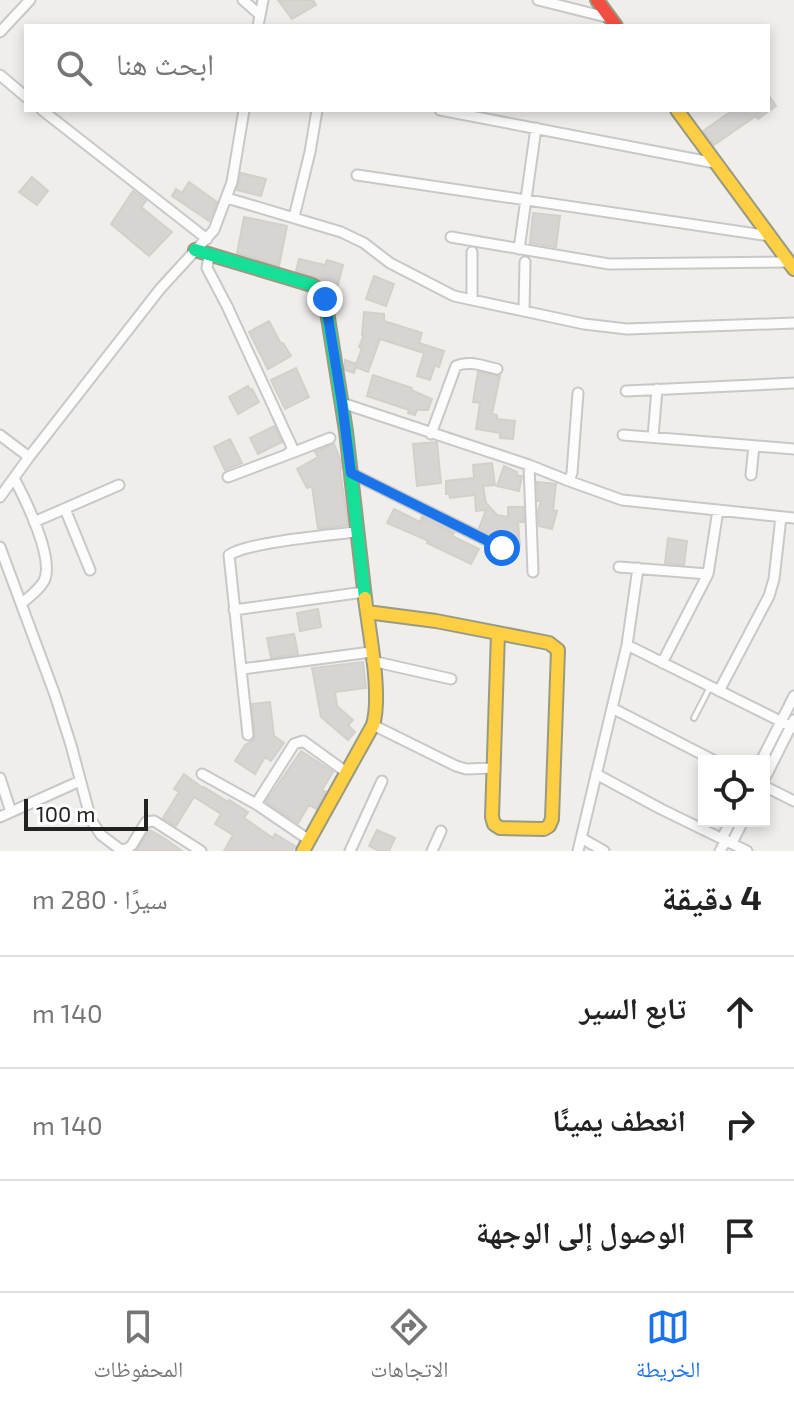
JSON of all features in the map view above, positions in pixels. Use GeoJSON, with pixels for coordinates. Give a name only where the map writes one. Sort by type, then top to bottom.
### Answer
{"type":"FeatureCollection","features":[{"type":"Feature","properties":{"kind":"street"},"geometry":{"type":"LineString","coordinates":[[0,32],[30,0]]}},
{"type":"Feature","properties":{"kind":"street"},"geometry":{"type":"LineString","coordinates":[[243,0],[260,15]]}},
{"type":"Feature","properties":{"kind":"street"},"geometry":{"type":"LineString","coordinates":[[258,24],[263,0]]}},
{"type":"Feature","properties":{"kind":"street"},"geometry":{"type":"LineString","coordinates":[[538,0],[613,22]]}},
{"type":"Feature","properties":{"kind":"street"},"geometry":{"type":"LineString","coordinates":[[597,0],[613,22]]}},
{"type":"Feature","properties":{"kind":"street"},"geometry":{"type":"LineString","coordinates":[[2,82],[24,96]]}},
{"type":"Feature","properties":{"kind":"street"},"geometry":{"type":"LineString","coordinates":[[45,112],[207,239]]}},
{"type":"Feature","properties":{"kind":"street"},"geometry":{"type":"LineString","coordinates":[[0,497],[160,289],[214,230],[232,182],[244,112]]}},
{"type":"Feature","properties":{"kind":"street"},"geometry":{"type":"LineString","coordinates":[[294,217],[317,112]]}},
{"type":"Feature","properties":{"kind":"street"},"geometry":{"type":"LineString","coordinates":[[451,112],[715,163]]}},
{"type":"Feature","properties":{"kind":"street"},"geometry":{"type":"LineString","coordinates":[[678,112],[792,266]]}},
{"type":"Feature","properties":{"kind":"street"},"geometry":{"type":"LineString","coordinates":[[519,249],[536,128]]}},
{"type":"Feature","properties":{"kind":"street"},"geometry":{"type":"LineString","coordinates":[[357,175],[770,236]]}},
{"type":"Feature","properties":{"kind":"street"},"geometry":{"type":"LineString","coordinates":[[227,198],[341,232],[364,243],[390,263],[454,296],[584,324],[627,329],[794,323]]}},
{"type":"Feature","properties":{"kind":"street"},"geometry":{"type":"LineString","coordinates":[[451,237],[609,264],[792,266]]}},
{"type":"Feature","properties":{"kind":"street"},"geometry":{"type":"LineString","coordinates":[[195,250],[312,285],[320,290],[325,299],[351,473],[376,696],[373,725],[306,845],[256,804],[202,774]]}},
{"type":"Feature","properties":{"kind":"street"},"geometry":{"type":"LineString","coordinates":[[472,252],[472,299]]}},
{"type":"Feature","properties":{"kind":"street"},"geometry":{"type":"LineString","coordinates":[[209,255],[207,268],[291,443],[291,451],[286,455]]}},
{"type":"Feature","properties":{"kind":"street"},"geometry":{"type":"LineString","coordinates":[[524,310],[525,262]]}},
{"type":"Feature","properties":{"kind":"street"},"geometry":{"type":"LineString","coordinates":[[431,434],[456,366],[468,363],[497,369]]}},
{"type":"Feature","properties":{"kind":"street"},"geometry":{"type":"LineString","coordinates":[[626,391],[794,383]]}},
{"type":"Feature","properties":{"kind":"street"},"geometry":{"type":"LineString","coordinates":[[653,437],[657,389]]}},
{"type":"Feature","properties":{"kind":"street"},"geometry":{"type":"LineString","coordinates":[[569,481],[578,393]]}},
{"type":"Feature","properties":{"kind":"street"},"geometry":{"type":"LineString","coordinates":[[342,403],[529,465],[622,500],[794,518]]}},
{"type":"Feature","properties":{"kind":"street"},"geometry":{"type":"LineString","coordinates":[[0,435],[29,457]]}},
{"type":"Feature","properties":{"kind":"street"},"geometry":{"type":"LineString","coordinates":[[623,435],[794,449]]}},
{"type":"Feature","properties":{"kind":"street"},"geometry":{"type":"LineString","coordinates":[[228,477],[330,438]]}},
{"type":"Feature","properties":{"kind":"street"},"geometry":{"type":"LineString","coordinates":[[751,475],[754,446]]}},
{"type":"Feature","properties":{"kind":"street"},"geometry":{"type":"LineString","coordinates":[[529,465],[533,572]]}},
{"type":"Feature","properties":{"kind":"street"},"geometry":{"type":"LineString","coordinates":[[351,473],[502,548]]}},
{"type":"Feature","properties":{"kind":"street"},"geometry":{"type":"LineString","coordinates":[[14,478],[26,500],[47,568],[43,583],[21,604]]}},
{"type":"Feature","properties":{"kind":"street"},"geometry":{"type":"LineString","coordinates":[[34,522],[119,485]]}},
{"type":"Feature","properties":{"kind":"street"},"geometry":{"type":"LineString","coordinates":[[65,509],[90,570]]}},
{"type":"Feature","properties":{"kind":"street"},"geometry":{"type":"LineString","coordinates":[[662,663],[708,574],[718,510]]}},
{"type":"Feature","properties":{"kind":"street"},"geometry":{"type":"LineString","coordinates":[[714,689],[769,596],[781,517]]}},
{"type":"Feature","properties":{"kind":"street"},"geometry":{"type":"LineString","coordinates":[[248,735],[228,559],[232,552],[277,542],[356,532]]}},
{"type":"Feature","properties":{"kind":"street"},"geometry":{"type":"LineString","coordinates":[[0,547],[55,695],[91,820],[101,835],[121,850],[132,845],[146,822],[154,821],[201,851]]}},
{"type":"Feature","properties":{"kind":"street"},"geometry":{"type":"LineString","coordinates":[[619,567],[708,574]]}},
{"type":"Feature","properties":{"kind":"street"},"geometry":{"type":"LineString","coordinates":[[578,851],[627,645],[638,568]]}},
{"type":"Feature","properties":{"kind":"street"},"geometry":{"type":"LineString","coordinates":[[234,610],[364,592]]}},
{"type":"Feature","properties":{"kind":"street"},"geometry":{"type":"LineString","coordinates":[[367,612],[498,633],[555,646],[558,650],[552,819],[544,829],[500,828],[494,824],[492,817],[498,633]]}},
{"type":"Feature","properties":{"kind":"street"},"geometry":{"type":"LineString","coordinates":[[627,645],[790,724]]}},
{"type":"Feature","properties":{"kind":"street"},"geometry":{"type":"LineString","coordinates":[[242,669],[372,656],[451,679]]}},
{"type":"Feature","properties":{"kind":"street"},"geometry":{"type":"LineString","coordinates":[[770,767],[790,724],[794,696]]}},
{"type":"Feature","properties":{"kind":"street"},"geometry":{"type":"LineString","coordinates":[[612,708],[703,755]]}},
{"type":"Feature","properties":{"kind":"street"},"geometry":{"type":"LineString","coordinates":[[766,755],[790,724]]}},
{"type":"Feature","properties":{"kind":"street"},"geometry":{"type":"LineString","coordinates":[[373,725],[456,766],[466,769],[495,768]]}},
{"type":"Feature","properties":{"kind":"street"},"geometry":{"type":"LineString","coordinates":[[256,804],[294,744],[303,741],[346,772]]}},
{"type":"Feature","properties":{"kind":"street"},"geometry":{"type":"LineString","coordinates":[[596,774],[747,851]]}},
{"type":"Feature","properties":{"kind":"street"},"geometry":{"type":"LineString","coordinates":[[0,778],[11,812]]}},
{"type":"Feature","properties":{"kind":"street"},"geometry":{"type":"LineString","coordinates":[[0,817],[80,781]]}},
{"type":"Feature","properties":{"kind":"street"},"geometry":{"type":"LineString","coordinates":[[350,851],[382,781]]}},
{"type":"Feature","properties":{"kind":"street"},"geometry":{"type":"LineString","coordinates":[[770,789],[794,801]]}},
{"type":"Feature","properties":{"kind":"street"},"geometry":{"type":"LineString","coordinates":[[727,841],[730,827]]}},
{"type":"Feature","properties":{"kind":"street"},"geometry":{"type":"LineString","coordinates":[[720,851],[738,827]]}},
{"type":"Feature","properties":{"kind":"street"},"geometry":{"type":"LineString","coordinates":[[432,851],[441,831]]}},
{"type":"Feature","properties":{"kind":"street"},"geometry":{"type":"LineString","coordinates":[[581,838],[604,851]]}},
{"type":"Feature","properties":{"kind":"lane"},"geometry":{"type":"LineString","coordinates":[[694,718],[714,689]]}},
{"type":"Feature","properties":{"kind":"building"},"geometry":{"type":"Polygon","coordinates":[[[278,0],[313,0],[316,5],[292,19],[278,0]]]}},
{"type":"Feature","properties":{"kind":"building"},"geometry":{"type":"Polygon","coordinates":[[[730,112],[768,112],[758,119],[756,116],[714,145],[703,131],[730,112]]]}},
{"type":"Feature","properties":{"kind":"building"},"geometry":{"type":"Polygon","coordinates":[[[241,173],[266,179],[261,196],[237,190],[241,173]]]}},
{"type":"Feature","properties":{"kind":"building"},"geometry":{"type":"Polygon","coordinates":[[[32,177],[48,191],[37,205],[19,192],[32,177]]]}},
{"type":"Feature","properties":{"kind":"building"},"geometry":{"type":"Polygon","coordinates":[[[189,182],[217,202],[209,221],[172,196],[176,189],[182,193],[189,182]]]}},
{"type":"Feature","properties":{"kind":"building"},"geometry":{"type":"Polygon","coordinates":[[[133,191],[146,201],[141,207],[172,232],[149,256],[111,224],[133,191]]]}},
{"type":"Feature","properties":{"kind":"building"},"geometry":{"type":"Polygon","coordinates":[[[533,213],[560,216],[556,247],[530,243],[533,213]]]}},
{"type":"Feature","properties":{"kind":"building"},"geometry":{"type":"Polygon","coordinates":[[[244,217],[287,226],[279,266],[237,253],[244,217]]]}},
{"type":"Feature","properties":{"kind":"building"},"geometry":{"type":"Polygon","coordinates":[[[299,259],[325,265],[327,260],[343,265],[337,288],[296,271],[299,259]]]}},
{"type":"Feature","properties":{"kind":"building"},"geometry":{"type":"Polygon","coordinates":[[[374,276],[394,284],[386,306],[366,299],[374,276]]]}},
{"type":"Feature","properties":{"kind":"building"},"geometry":{"type":"Polygon","coordinates":[[[364,312],[384,314],[384,321],[422,333],[419,343],[444,351],[439,367],[435,365],[430,380],[417,376],[424,353],[380,339],[368,372],[356,367],[354,373],[345,370],[345,360],[356,364],[362,348],[359,347],[364,335],[364,312]]]}},
{"type":"Feature","properties":{"kind":"building"},"geometry":{"type":"Polygon","coordinates":[[[269,321],[291,356],[268,369],[249,332],[269,321]]]}},
{"type":"Feature","properties":{"kind":"building"},"geometry":{"type":"Polygon","coordinates":[[[296,368],[309,397],[285,409],[271,380],[296,368]]]}},
{"type":"Feature","properties":{"kind":"building"},"geometry":{"type":"Polygon","coordinates":[[[478,372],[500,376],[492,414],[497,415],[497,419],[515,421],[513,439],[500,438],[500,433],[476,429],[480,403],[473,402],[478,372]]]}},
{"type":"Feature","properties":{"kind":"building"},"geometry":{"type":"Polygon","coordinates":[[[373,375],[412,388],[432,399],[428,410],[417,410],[415,415],[408,413],[409,410],[367,396],[373,375]]]}},
{"type":"Feature","properties":{"kind":"building"},"geometry":{"type":"Polygon","coordinates":[[[248,386],[259,402],[238,414],[229,397],[248,386]]]}},
{"type":"Feature","properties":{"kind":"building"},"geometry":{"type":"Polygon","coordinates":[[[274,426],[282,442],[258,454],[250,438],[274,426]]]}},
{"type":"Feature","properties":{"kind":"building"},"geometry":{"type":"Polygon","coordinates":[[[230,439],[242,463],[225,470],[214,447],[230,439]]]}},
{"type":"Feature","properties":{"kind":"building"},"geometry":{"type":"Polygon","coordinates":[[[437,442],[441,483],[417,486],[413,444],[437,442]]]}},
{"type":"Feature","properties":{"kind":"building"},"geometry":{"type":"Polygon","coordinates":[[[334,444],[340,459],[348,525],[318,529],[312,486],[307,488],[297,469],[318,457],[315,452],[334,444]]]}},
{"type":"Feature","properties":{"kind":"building"},"geometry":{"type":"Polygon","coordinates":[[[492,463],[495,485],[483,486],[486,503],[497,515],[508,517],[508,507],[523,507],[524,522],[518,522],[520,546],[509,547],[505,541],[479,528],[486,510],[476,511],[475,495],[450,498],[446,494],[446,481],[474,478],[473,465],[492,463]]]}},
{"type":"Feature","properties":{"kind":"building"},"geometry":{"type":"Polygon","coordinates":[[[504,466],[522,476],[519,491],[497,486],[504,466]]]}},
{"type":"Feature","properties":{"kind":"building"},"geometry":{"type":"Polygon","coordinates":[[[537,482],[556,484],[553,510],[557,511],[552,529],[539,526],[541,501],[538,501],[537,482]]]}},
{"type":"Feature","properties":{"kind":"building"},"geometry":{"type":"Polygon","coordinates":[[[394,509],[420,522],[422,517],[479,549],[471,564],[387,523],[394,509]]]}},
{"type":"Feature","properties":{"kind":"building"},"geometry":{"type":"Polygon","coordinates":[[[668,538],[687,541],[684,565],[665,563],[668,538]]]}},
{"type":"Feature","properties":{"kind":"building"},"geometry":{"type":"Polygon","coordinates":[[[318,609],[321,627],[300,631],[297,613],[318,609]]]}},
{"type":"Feature","properties":{"kind":"building"},"geometry":{"type":"Polygon","coordinates":[[[294,634],[298,654],[271,658],[267,638],[294,634]]]}},
{"type":"Feature","properties":{"kind":"building"},"geometry":{"type":"Polygon","coordinates":[[[363,662],[366,688],[335,692],[337,706],[353,720],[348,725],[355,732],[348,740],[321,717],[312,668],[363,662]]]}},
{"type":"Feature","properties":{"kind":"building"},"geometry":{"type":"Polygon","coordinates":[[[270,702],[274,736],[284,743],[271,761],[265,757],[255,774],[235,761],[245,745],[255,737],[252,704],[270,702]]]}},
{"type":"Feature","properties":{"kind":"building"},"geometry":{"type":"Polygon","coordinates":[[[301,751],[333,772],[322,790],[326,792],[316,809],[309,805],[298,823],[266,802],[301,751]]]}},
{"type":"Feature","properties":{"kind":"building"},"geometry":{"type":"Polygon","coordinates":[[[184,774],[248,812],[244,818],[273,838],[275,834],[295,846],[292,851],[224,851],[233,835],[215,824],[221,814],[194,797],[176,826],[163,818],[179,792],[174,789],[184,774]]]}},
{"type":"Feature","properties":{"kind":"building"},"geometry":{"type":"Polygon","coordinates":[[[150,830],[164,838],[182,851],[136,851],[150,830]]]}},
{"type":"Feature","properties":{"kind":"building"},"geometry":{"type":"Polygon","coordinates":[[[377,830],[395,838],[389,851],[369,846],[377,830]]]}},
{"type":"Feature","properties":{"kind":"traffic: fast"},"geometry":{"type":"LineString","coordinates":[[195,250],[312,285],[320,290],[325,299],[346,431],[365,598]]}},
{"type":"Feature","properties":{"kind":"traffic: slow"},"geometry":{"type":"LineString","coordinates":[[678,112],[794,269]]}},
{"type":"Feature","properties":{"kind":"traffic: slow"},"geometry":{"type":"LineString","coordinates":[[303,851],[373,725],[375,680],[365,598]]}},
{"type":"Feature","properties":{"kind":"traffic: slow"},"geometry":{"type":"LineString","coordinates":[[367,612],[436,621],[549,643],[558,650],[552,819],[544,829],[500,828],[494,824],[492,817],[498,633]]}},
{"type":"Feature","properties":{"kind":"traffic: jam"},"geometry":{"type":"LineString","coordinates":[[597,0],[615,24]]}},
{"type":"Feature","properties":{"kind":"route"},"geometry":{"type":"LineString","coordinates":[[325,299],[351,473],[502,548]]}}]}
